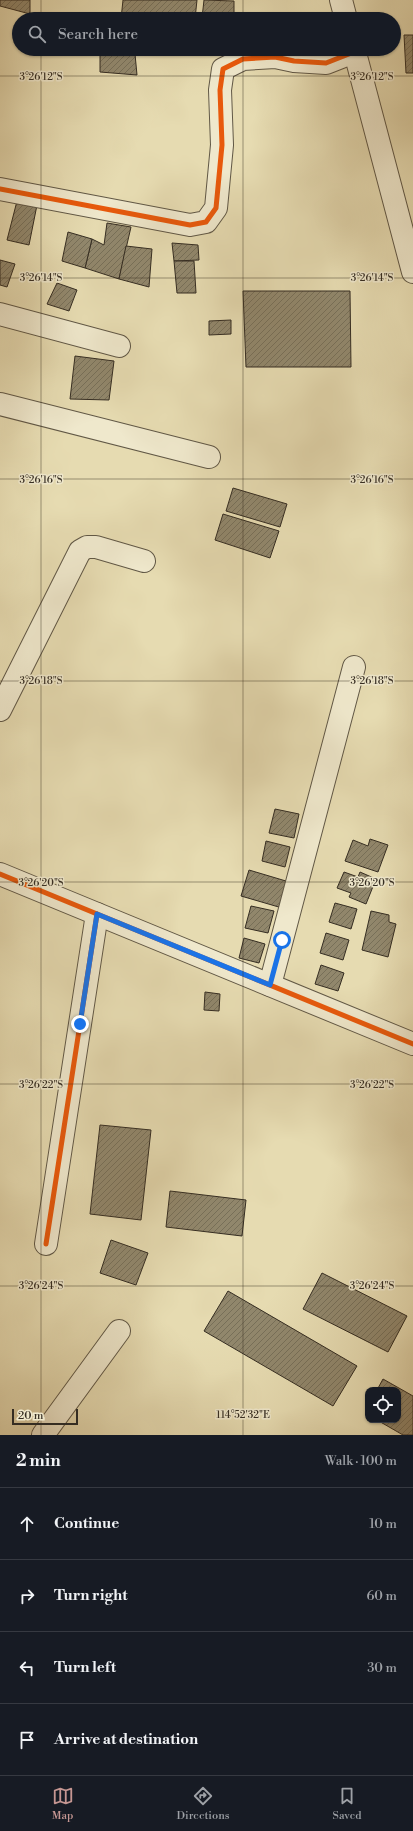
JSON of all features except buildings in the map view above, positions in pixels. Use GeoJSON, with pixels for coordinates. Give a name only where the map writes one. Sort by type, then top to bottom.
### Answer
{"type":"FeatureCollection","features":[{"type":"Feature","properties":{"kind":"street"},"geometry":{"type":"LineString","coordinates":[[341,0],[344,12]]}},
{"type":"Feature","properties":{"kind":"street"},"geometry":{"type":"LineString","coordinates":[[0,189],[190,225],[206,222],[216,208],[222,145],[220,90],[222,69],[243,59],[275,57],[294,61],[326,63],[341,56]]}},
{"type":"Feature","properties":{"kind":"street"},"geometry":{"type":"LineString","coordinates":[[356,56],[413,272]]}},
{"type":"Feature","properties":{"kind":"street"},"geometry":{"type":"LineString","coordinates":[[0,314],[119,346]]}},
{"type":"Feature","properties":{"kind":"street"},"geometry":{"type":"LineString","coordinates":[[0,404],[209,457]]}},
{"type":"Feature","properties":{"kind":"street"},"geometry":{"type":"LineString","coordinates":[[0,710],[80,551],[86,547],[96,547],[144,561]]}},
{"type":"Feature","properties":{"kind":"street"},"geometry":{"type":"LineString","coordinates":[[270,985],[354,667]]}},
{"type":"Feature","properties":{"kind":"street"},"geometry":{"type":"LineString","coordinates":[[0,874],[413,1044]]}},
{"type":"Feature","properties":{"kind":"street"},"geometry":{"type":"LineString","coordinates":[[46,1244],[97,914]]}},
{"type":"Feature","properties":{"kind":"street"},"geometry":{"type":"LineString","coordinates":[[43,1435],[119,1331]]}},
{"type":"Feature","properties":{"kind":"cycle path"},"geometry":{"type":"LineString","coordinates":[[0,189],[190,225],[206,222],[216,208],[222,145],[220,90],[223,69],[243,59],[275,57],[294,61],[326,63],[344,56]]}},
{"type":"Feature","properties":{"kind":"cycle path"},"geometry":{"type":"LineString","coordinates":[[0,874],[413,1044]]}},
{"type":"Feature","properties":{"kind":"cycle path"},"geometry":{"type":"LineString","coordinates":[[46,1244],[97,914]]}},
{"type":"Feature","properties":{"kind":"route"},"geometry":{"type":"LineString","coordinates":[[80,1024],[97,914],[270,985],[282,940]]}}]}
